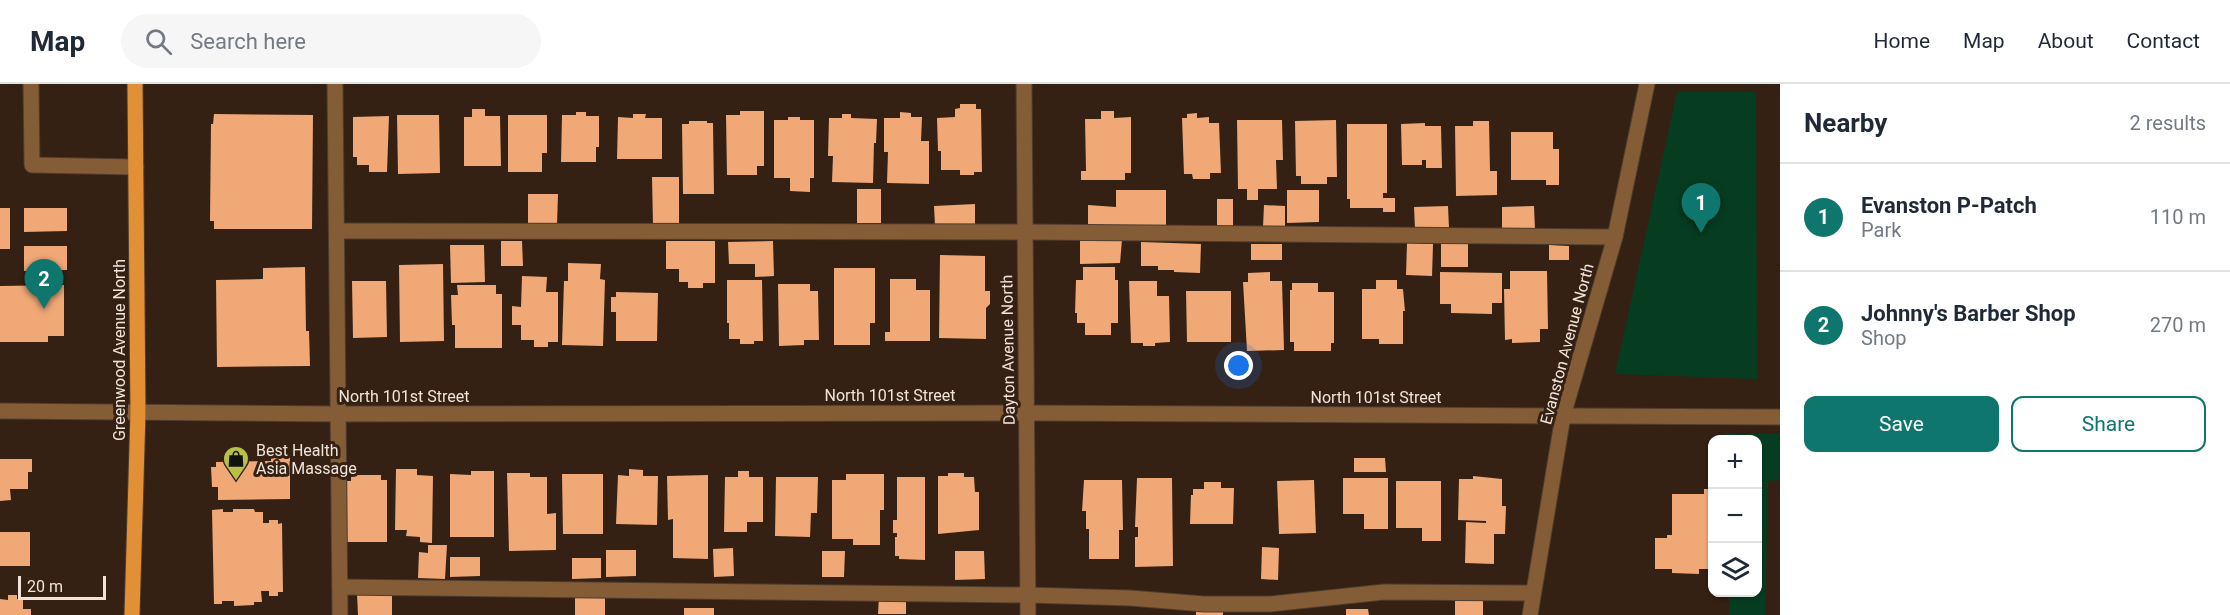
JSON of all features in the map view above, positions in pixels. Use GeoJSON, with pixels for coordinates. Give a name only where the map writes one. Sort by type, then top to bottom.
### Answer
{"type":"FeatureCollection","features":[{"type":"Feature","properties":{"kind":"main road","name":"Greenwood Avenue North"},"geometry":{"type":"LineString","coordinates":[[132,615],[138,412],[135,84]]}},
{"type":"Feature","properties":{"kind":"street"},"geometry":{"type":"LineString","coordinates":[[31,84],[32,165],[136,167]]}},
{"type":"Feature","properties":{"kind":"street"},"geometry":{"type":"LineString","coordinates":[[336,84],[340,615]]}},
{"type":"Feature","properties":{"kind":"street","name":"Dayton Avenue North"},"geometry":{"type":"LineString","coordinates":[[1024,84],[1028,615]]}},
{"type":"Feature","properties":{"kind":"street","name":"Evanston Avenue North"},"geometry":{"type":"LineString","coordinates":[[1530,615],[1563,416],[1615,237],[1647,84]]}},
{"type":"Feature","properties":{"kind":"street"},"geometry":{"type":"LineString","coordinates":[[337,231],[1025,232],[1615,237]]}},
{"type":"Feature","properties":{"kind":"street","name":"North 101st Street"},"geometry":{"type":"LineString","coordinates":[[0,411],[338,414],[1026,413],[1780,417]]}},
{"type":"Feature","properties":{"kind":"street"},"geometry":{"type":"LineString","coordinates":[[340,587],[1028,595],[1130,598],[1204,604],[1270,604],[1384,592],[1533,593]]}},
{"type":"Feature","properties":{"kind":"green space"},"geometry":{"type":"Polygon","coordinates":[[[1677,92],[1756,92],[1757,379],[1615,374],[1677,92]]]}},
{"type":"Feature","properties":{"kind":"green space"},"geometry":{"type":"Polygon","coordinates":[[[1725,433],[1780,434],[1780,480],[1768,481],[1765,615],[1729,615],[1729,597],[1762,597],[1762,435],[1725,435],[1725,433]]]}},
{"type":"Feature","properties":{"kind":"building"},"geometry":{"type":"Polygon","coordinates":[[[960,104],[976,104],[976,109],[981,109],[982,172],[974,172],[974,175],[960,175],[960,170],[941,170],[937,118],[955,117],[955,109],[960,108],[960,104]]]}},
{"type":"Feature","properties":{"kind":"building"},"geometry":{"type":"Polygon","coordinates":[[[472,109],[485,109],[485,116],[500,116],[501,166],[464,166],[464,117],[472,117],[472,109]]]}},
{"type":"Feature","properties":{"kind":"building"},"geometry":{"type":"Polygon","coordinates":[[[740,111],[764,111],[764,166],[757,166],[757,175],[727,175],[726,115],[740,115],[740,111]]]}},
{"type":"Feature","properties":{"kind":"building"},"geometry":{"type":"Polygon","coordinates":[[[1101,111],[1114,111],[1114,118],[1131,117],[1131,173],[1125,173],[1125,180],[1081,180],[1081,171],[1086,171],[1085,119],[1101,119],[1101,111]]]}},
{"type":"Feature","properties":{"kind":"building"},"geometry":{"type":"Polygon","coordinates":[[[576,112],[586,112],[586,116],[599,116],[599,147],[596,147],[596,162],[561,162],[562,115],[576,115],[576,112]]]}},
{"type":"Feature","properties":{"kind":"building"},"geometry":{"type":"Polygon","coordinates":[[[900,112],[911,113],[911,117],[922,117],[921,141],[929,141],[929,184],[887,183],[888,152],[884,152],[884,118],[900,118],[900,112]]]}},
{"type":"Feature","properties":{"kind":"building"},"geometry":{"type":"Polygon","coordinates":[[[1197,113],[1197,118],[1209,117],[1209,123],[1219,123],[1221,173],[1210,173],[1210,179],[1193,179],[1192,174],[1184,174],[1182,118],[1187,118],[1187,114],[1197,113]]]}},
{"type":"Feature","properties":{"kind":"building"},"geometry":{"type":"Polygon","coordinates":[[[214,114],[313,115],[312,229],[214,229],[214,221],[210,221],[211,124],[213,124],[214,114]]]}},
{"type":"Feature","properties":{"kind":"building"},"geometry":{"type":"Polygon","coordinates":[[[633,114],[646,114],[645,118],[662,118],[662,159],[617,159],[618,117],[633,118],[633,114]]]}},
{"type":"Feature","properties":{"kind":"building"},"geometry":{"type":"Polygon","coordinates":[[[842,114],[851,114],[851,118],[877,119],[873,183],[832,182],[833,156],[828,156],[829,118],[842,118],[842,114]]]}},
{"type":"Feature","properties":{"kind":"building"},"geometry":{"type":"Polygon","coordinates":[[[397,115],[439,115],[440,173],[398,174],[397,115]]]}},
{"type":"Feature","properties":{"kind":"building"},"geometry":{"type":"Polygon","coordinates":[[[508,115],[547,115],[547,153],[542,153],[542,172],[508,172],[508,115]]]}},
{"type":"Feature","properties":{"kind":"building"},"geometry":{"type":"Polygon","coordinates":[[[389,116],[387,172],[369,172],[369,165],[357,165],[357,157],[353,157],[353,117],[389,116]]]}},
{"type":"Feature","properties":{"kind":"building"},"geometry":{"type":"Polygon","coordinates":[[[788,117],[814,120],[814,178],[810,178],[810,192],[790,191],[790,178],[774,178],[774,120],[788,120],[788,117]]]}},
{"type":"Feature","properties":{"kind":"building"},"geometry":{"type":"Polygon","coordinates":[[[1237,120],[1282,120],[1283,160],[1276,160],[1277,189],[1258,189],[1258,200],[1247,200],[1247,189],[1238,189],[1237,120]]]}},
{"type":"Feature","properties":{"kind":"building"},"geometry":{"type":"Polygon","coordinates":[[[1336,120],[1337,177],[1327,177],[1327,184],[1301,184],[1301,176],[1296,176],[1295,121],[1336,120]]]}},
{"type":"Feature","properties":{"kind":"building"},"geometry":{"type":"Polygon","coordinates":[[[689,121],[713,123],[714,194],[683,194],[682,124],[689,124],[689,121]]]}},
{"type":"Feature","properties":{"kind":"building"},"geometry":{"type":"Polygon","coordinates":[[[1473,121],[1489,121],[1490,171],[1497,171],[1497,195],[1456,196],[1455,126],[1473,126],[1473,121]]]}},
{"type":"Feature","properties":{"kind":"building"},"geometry":{"type":"Polygon","coordinates":[[[1425,123],[1425,126],[1441,126],[1442,168],[1426,168],[1426,160],[1422,160],[1422,165],[1402,165],[1401,124],[1425,123]]]}},
{"type":"Feature","properties":{"kind":"building"},"geometry":{"type":"Polygon","coordinates":[[[1347,124],[1387,124],[1387,193],[1383,193],[1383,198],[1395,198],[1395,212],[1383,212],[1383,208],[1350,208],[1350,199],[1347,199],[1347,124]]]}},
{"type":"Feature","properties":{"kind":"building"},"geometry":{"type":"Polygon","coordinates":[[[1511,132],[1553,132],[1553,149],[1559,149],[1559,185],[1546,185],[1546,180],[1511,180],[1511,132]]]}},
{"type":"Feature","properties":{"kind":"building"},"geometry":{"type":"Polygon","coordinates":[[[652,177],[679,177],[679,225],[653,225],[652,177]]]}},
{"type":"Feature","properties":{"kind":"building"},"geometry":{"type":"Polygon","coordinates":[[[857,189],[881,189],[881,223],[857,223],[857,189]]]}},
{"type":"Feature","properties":{"kind":"building"},"geometry":{"type":"Polygon","coordinates":[[[1116,190],[1166,190],[1166,227],[1088,225],[1088,205],[1116,207],[1116,190]]]}},
{"type":"Feature","properties":{"kind":"building"},"geometry":{"type":"Polygon","coordinates":[[[1287,190],[1319,190],[1319,222],[1287,223],[1287,190]]]}},
{"type":"Feature","properties":{"kind":"building"},"geometry":{"type":"Polygon","coordinates":[[[528,194],[558,194],[557,225],[528,225],[528,194]]]}},
{"type":"Feature","properties":{"kind":"building"},"geometry":{"type":"Polygon","coordinates":[[[1217,199],[1233,199],[1233,229],[1217,228],[1217,199]]]}},
{"type":"Feature","properties":{"kind":"building"},"geometry":{"type":"Polygon","coordinates":[[[975,204],[975,225],[935,226],[934,206],[975,204]]]}},
{"type":"Feature","properties":{"kind":"building"},"geometry":{"type":"Polygon","coordinates":[[[1264,205],[1285,206],[1285,228],[1263,227],[1264,205]]]}},
{"type":"Feature","properties":{"kind":"building"},"geometry":{"type":"Polygon","coordinates":[[[1448,206],[1449,228],[1415,229],[1414,207],[1448,206]]]}},
{"type":"Feature","properties":{"kind":"building"},"geometry":{"type":"Polygon","coordinates":[[[1534,206],[1535,230],[1502,230],[1502,207],[1534,206]]]}},
{"type":"Feature","properties":{"kind":"building"},"geometry":{"type":"Polygon","coordinates":[[[0,208],[10,208],[10,249],[0,249],[0,208]]]}},
{"type":"Feature","properties":{"kind":"building"},"geometry":{"type":"Polygon","coordinates":[[[24,208],[67,208],[67,231],[24,232],[24,208]]]}},
{"type":"Feature","properties":{"kind":"building"},"geometry":{"type":"Polygon","coordinates":[[[1122,240],[1120,263],[1080,264],[1080,241],[1122,240]]]}},
{"type":"Feature","properties":{"kind":"building"},"geometry":{"type":"Polygon","coordinates":[[[501,241],[522,241],[523,266],[501,266],[501,241]]]}},
{"type":"Feature","properties":{"kind":"building"},"geometry":{"type":"Polygon","coordinates":[[[666,241],[715,241],[715,283],[703,283],[703,288],[688,288],[688,282],[679,282],[679,269],[666,269],[666,241]]]}},
{"type":"Feature","properties":{"kind":"building"},"geometry":{"type":"Polygon","coordinates":[[[773,241],[774,276],[755,277],[755,264],[729,264],[728,242],[773,241]]]}},
{"type":"Feature","properties":{"kind":"building"},"geometry":{"type":"Polygon","coordinates":[[[1141,242],[1201,244],[1200,273],[1174,272],[1174,270],[1158,270],[1158,266],[1141,266],[1141,242]]]}},
{"type":"Feature","properties":{"kind":"building"},"geometry":{"type":"Polygon","coordinates":[[[1407,243],[1433,244],[1432,276],[1406,275],[1407,243]]]}},
{"type":"Feature","properties":{"kind":"building"},"geometry":{"type":"Polygon","coordinates":[[[1441,243],[1468,243],[1468,267],[1441,267],[1441,243]]]}},
{"type":"Feature","properties":{"kind":"building"},"geometry":{"type":"Polygon","coordinates":[[[1251,244],[1282,244],[1282,260],[1251,260],[1251,244]]]}},
{"type":"Feature","properties":{"kind":"building"},"geometry":{"type":"Polygon","coordinates":[[[450,245],[484,245],[485,282],[451,283],[450,245]]]}},
{"type":"Feature","properties":{"kind":"building"},"geometry":{"type":"Polygon","coordinates":[[[1549,245],[1569,246],[1569,260],[1549,260],[1549,245]]]}},
{"type":"Feature","properties":{"kind":"building"},"geometry":{"type":"Polygon","coordinates":[[[24,246],[67,246],[67,270],[24,271],[24,246]]]}},
{"type":"Feature","properties":{"kind":"building"},"geometry":{"type":"Polygon","coordinates":[[[940,255],[985,256],[985,291],[990,291],[990,304],[986,308],[986,339],[939,338],[940,255]]]}},
{"type":"Feature","properties":{"kind":"building"},"geometry":{"type":"Polygon","coordinates":[[[568,263],[601,264],[600,279],[605,280],[603,346],[562,345],[564,281],[568,281],[568,263]]]}},
{"type":"Feature","properties":{"kind":"building"},"geometry":{"type":"Polygon","coordinates":[[[443,264],[444,341],[400,342],[399,265],[443,264]]]}},
{"type":"Feature","properties":{"kind":"building"},"geometry":{"type":"Polygon","coordinates":[[[305,267],[306,331],[309,331],[310,366],[217,367],[216,280],[263,279],[263,268],[305,267]]]}},
{"type":"Feature","properties":{"kind":"building"},"geometry":{"type":"Polygon","coordinates":[[[1083,267],[1115,267],[1115,280],[1118,280],[1118,323],[1111,323],[1111,335],[1085,335],[1085,323],[1077,323],[1076,280],[1083,280],[1083,267]]]}},
{"type":"Feature","properties":{"kind":"building"},"geometry":{"type":"Polygon","coordinates":[[[834,268],[875,268],[875,323],[870,323],[870,345],[834,345],[834,268]]]}},
{"type":"Feature","properties":{"kind":"building"},"geometry":{"type":"Polygon","coordinates":[[[1510,271],[1547,271],[1548,329],[1540,329],[1540,342],[1512,343],[1512,339],[1505,340],[1504,289],[1510,289],[1510,271]]]}},
{"type":"Feature","properties":{"kind":"building"},"geometry":{"type":"Polygon","coordinates":[[[1270,272],[1270,281],[1282,281],[1284,350],[1247,351],[1243,282],[1248,282],[1248,273],[1270,272]]]}},
{"type":"Feature","properties":{"kind":"building"},"geometry":{"type":"Polygon","coordinates":[[[1440,272],[1502,273],[1502,303],[1492,303],[1492,314],[1451,313],[1451,304],[1440,304],[1440,272]]]}},
{"type":"Feature","properties":{"kind":"building"},"geometry":{"type":"Polygon","coordinates":[[[522,276],[547,277],[546,292],[558,292],[558,342],[548,342],[548,347],[534,347],[534,340],[521,340],[521,325],[512,325],[512,306],[521,307],[522,276]]]}},
{"type":"Feature","properties":{"kind":"building"},"geometry":{"type":"Polygon","coordinates":[[[890,279],[916,279],[916,290],[930,290],[930,341],[885,341],[885,332],[890,332],[890,279]]]}},
{"type":"Feature","properties":{"kind":"building"},"geometry":{"type":"Polygon","coordinates":[[[727,280],[762,280],[763,341],[754,341],[754,344],[740,344],[740,339],[729,339],[727,280]]]}},
{"type":"Feature","properties":{"kind":"building"},"geometry":{"type":"Polygon","coordinates":[[[1376,280],[1397,280],[1397,289],[1403,289],[1405,311],[1403,311],[1403,344],[1379,344],[1379,339],[1362,339],[1362,289],[1376,289],[1376,280]]]}},
{"type":"Feature","properties":{"kind":"building"},"geometry":{"type":"Polygon","coordinates":[[[352,281],[386,281],[387,337],[353,338],[352,281]]]}},
{"type":"Feature","properties":{"kind":"building"},"geometry":{"type":"Polygon","coordinates":[[[1129,281],[1157,281],[1157,296],[1169,296],[1170,342],[1155,343],[1155,346],[1131,343],[1129,281]]]}},
{"type":"Feature","properties":{"kind":"building"},"geometry":{"type":"Polygon","coordinates":[[[1292,283],[1318,283],[1318,292],[1334,292],[1334,343],[1331,343],[1331,351],[1294,351],[1294,342],[1290,342],[1292,283]]]}},
{"type":"Feature","properties":{"kind":"building"},"geometry":{"type":"Polygon","coordinates":[[[778,284],[810,284],[810,291],[818,291],[819,340],[804,340],[804,345],[779,346],[778,284]]]}},
{"type":"Feature","properties":{"kind":"building"},"geometry":{"type":"Polygon","coordinates":[[[64,285],[64,336],[48,336],[48,342],[0,342],[0,286],[64,285]]]}},
{"type":"Feature","properties":{"kind":"building"},"geometry":{"type":"Polygon","coordinates":[[[457,285],[496,285],[496,294],[502,294],[502,348],[455,348],[451,295],[458,295],[457,285]]]}},
{"type":"Feature","properties":{"kind":"building"},"geometry":{"type":"Polygon","coordinates":[[[1186,291],[1231,291],[1231,342],[1187,342],[1186,291]]]}},
{"type":"Feature","properties":{"kind":"building"},"geometry":{"type":"Polygon","coordinates":[[[616,292],[658,293],[657,341],[616,341],[616,312],[611,312],[611,297],[616,297],[616,292]]]}},
{"type":"Feature","properties":{"kind":"building"},"geometry":{"type":"Polygon","coordinates":[[[290,457],[290,499],[218,500],[218,487],[212,487],[211,467],[216,467],[216,462],[271,461],[271,458],[290,457]]]}},
{"type":"Feature","properties":{"kind":"building"},"geometry":{"type":"Polygon","coordinates":[[[1354,458],[1385,458],[1386,472],[1354,472],[1354,458]]]}},
{"type":"Feature","properties":{"kind":"building"},"geometry":{"type":"Polygon","coordinates":[[[0,459],[32,459],[32,472],[28,472],[28,489],[10,489],[11,500],[0,501],[0,459]]]}},
{"type":"Feature","properties":{"kind":"building"},"geometry":{"type":"Polygon","coordinates":[[[396,469],[417,469],[417,475],[433,476],[432,543],[420,542],[420,537],[406,536],[407,530],[395,530],[396,469]]]}},
{"type":"Feature","properties":{"kind":"building"},"geometry":{"type":"Polygon","coordinates":[[[629,469],[643,470],[643,476],[658,476],[657,525],[616,524],[618,475],[629,476],[629,469]]]}},
{"type":"Feature","properties":{"kind":"building"},"geometry":{"type":"Polygon","coordinates":[[[471,471],[494,471],[494,537],[450,537],[450,474],[471,475],[471,471]]]}},
{"type":"Feature","properties":{"kind":"building"},"geometry":{"type":"Polygon","coordinates":[[[738,471],[749,471],[749,477],[763,477],[763,522],[747,522],[747,532],[724,532],[725,477],[738,477],[738,471]]]}},
{"type":"Feature","properties":{"kind":"building"},"geometry":{"type":"Polygon","coordinates":[[[507,473],[530,473],[530,477],[547,477],[547,514],[556,513],[556,550],[509,551],[507,473]]]}},
{"type":"Feature","properties":{"kind":"building"},"geometry":{"type":"Polygon","coordinates":[[[948,473],[964,473],[964,477],[974,477],[975,492],[979,492],[979,530],[938,534],[938,476],[948,476],[948,473]]]}},
{"type":"Feature","properties":{"kind":"building"},"geometry":{"type":"Polygon","coordinates":[[[562,474],[603,474],[603,534],[563,534],[562,474]]]}},
{"type":"Feature","properties":{"kind":"building"},"geometry":{"type":"Polygon","coordinates":[[[846,474],[884,474],[884,510],[880,510],[880,545],[853,545],[853,539],[832,539],[832,480],[846,480],[846,474]]]}},
{"type":"Feature","properties":{"kind":"building"},"geometry":{"type":"Polygon","coordinates":[[[351,475],[381,475],[381,480],[387,480],[387,542],[347,542],[347,481],[351,481],[351,475]]]}},
{"type":"Feature","properties":{"kind":"building"},"geometry":{"type":"Polygon","coordinates":[[[708,475],[708,559],[673,558],[673,519],[668,520],[667,476],[708,475]]]}},
{"type":"Feature","properties":{"kind":"building"},"geometry":{"type":"Polygon","coordinates":[[[1473,476],[1502,479],[1502,506],[1506,506],[1505,534],[1494,534],[1494,564],[1465,563],[1466,522],[1486,523],[1486,521],[1458,520],[1459,479],[1473,479],[1473,476]]]}},
{"type":"Feature","properties":{"kind":"building"},"geometry":{"type":"Polygon","coordinates":[[[776,477],[818,477],[817,513],[811,513],[810,537],[775,536],[776,477]]]}},
{"type":"Feature","properties":{"kind":"building"},"geometry":{"type":"Polygon","coordinates":[[[897,477],[925,477],[925,560],[899,559],[899,556],[895,556],[897,533],[893,533],[893,520],[897,520],[897,477]]]}},
{"type":"Feature","properties":{"kind":"building"},"geometry":{"type":"Polygon","coordinates":[[[1137,478],[1172,478],[1173,566],[1135,567],[1135,537],[1138,537],[1138,527],[1135,527],[1137,478]]]}},
{"type":"Feature","properties":{"kind":"building"},"geometry":{"type":"Polygon","coordinates":[[[1343,478],[1388,478],[1388,529],[1364,529],[1364,514],[1343,514],[1343,478]]]}},
{"type":"Feature","properties":{"kind":"building"},"geometry":{"type":"Polygon","coordinates":[[[1084,480],[1122,480],[1123,530],[1119,530],[1119,559],[1089,559],[1089,529],[1086,529],[1086,511],[1082,511],[1084,480]]]}},
{"type":"Feature","properties":{"kind":"building"},"geometry":{"type":"Polygon","coordinates":[[[1314,480],[1316,533],[1279,534],[1277,481],[1314,480]]]}},
{"type":"Feature","properties":{"kind":"building"},"geometry":{"type":"Polygon","coordinates":[[[1396,481],[1441,481],[1441,541],[1422,541],[1422,528],[1396,528],[1396,481]]]}},
{"type":"Feature","properties":{"kind":"building"},"geometry":{"type":"Polygon","coordinates":[[[1204,482],[1221,482],[1221,488],[1234,488],[1233,524],[1190,524],[1193,489],[1204,489],[1204,482]]]}},
{"type":"Feature","properties":{"kind":"building"},"geometry":{"type":"Polygon","coordinates":[[[1704,489],[1708,489],[1708,569],[1699,569],[1699,574],[1672,573],[1672,569],[1655,569],[1655,538],[1667,538],[1667,535],[1672,535],[1672,494],[1704,494],[1704,489]]]}},
{"type":"Feature","properties":{"kind":"building"},"geometry":{"type":"Polygon","coordinates":[[[223,509],[223,512],[233,512],[233,509],[254,509],[255,512],[263,512],[263,523],[278,520],[278,524],[282,523],[283,592],[278,592],[278,596],[269,596],[269,591],[261,591],[262,602],[254,602],[254,605],[234,606],[234,601],[214,604],[212,510],[223,509]]]}},
{"type":"Feature","properties":{"kind":"building"},"geometry":{"type":"Polygon","coordinates":[[[0,532],[30,532],[30,566],[0,566],[0,532]]]}},
{"type":"Feature","properties":{"kind":"building"},"geometry":{"type":"Polygon","coordinates":[[[428,545],[447,545],[445,579],[418,578],[419,552],[428,553],[428,545]]]}},
{"type":"Feature","properties":{"kind":"building"},"geometry":{"type":"Polygon","coordinates":[[[1262,547],[1279,548],[1278,580],[1261,579],[1262,547]]]}},
{"type":"Feature","properties":{"kind":"building"},"geometry":{"type":"Polygon","coordinates":[[[733,548],[734,576],[714,577],[713,549],[733,548]]]}},
{"type":"Feature","properties":{"kind":"building"},"geometry":{"type":"Polygon","coordinates":[[[606,550],[636,550],[636,576],[606,577],[606,550]]]}},
{"type":"Feature","properties":{"kind":"building"},"geometry":{"type":"Polygon","coordinates":[[[822,551],[845,551],[844,577],[822,577],[822,551]]]}},
{"type":"Feature","properties":{"kind":"building"},"geometry":{"type":"Polygon","coordinates":[[[955,551],[984,551],[985,579],[955,580],[955,551]]]}},
{"type":"Feature","properties":{"kind":"building"},"geometry":{"type":"Polygon","coordinates":[[[450,557],[480,557],[480,576],[450,577],[450,557]]]}},
{"type":"Feature","properties":{"kind":"building"},"geometry":{"type":"Polygon","coordinates":[[[572,558],[601,558],[601,578],[572,579],[572,558]]]}},
{"type":"Feature","properties":{"kind":"building"},"geometry":{"type":"Polygon","coordinates":[[[392,593],[392,615],[358,615],[357,594],[392,593]]]}},
{"type":"Feature","properties":{"kind":"building"},"geometry":{"type":"Polygon","coordinates":[[[605,593],[605,615],[575,615],[575,594],[605,593]]]}},
{"type":"Feature","properties":{"kind":"building"},"geometry":{"type":"Polygon","coordinates":[[[8,595],[17,595],[17,599],[23,599],[23,609],[31,609],[31,615],[0,615],[0,599],[8,600],[8,595]]]}},
{"type":"Feature","properties":{"kind":"building"},"geometry":{"type":"Polygon","coordinates":[[[879,596],[906,597],[906,614],[878,614],[879,596]]]}},
{"type":"Feature","properties":{"kind":"building"},"geometry":{"type":"Polygon","coordinates":[[[1455,601],[1483,601],[1483,615],[1455,615],[1455,601]]]}},
{"type":"Feature","properties":{"kind":"building"},"geometry":{"type":"Polygon","coordinates":[[[684,608],[714,608],[714,615],[684,615],[684,608]]]}},
{"type":"Feature","properties":{"kind":"building"},"geometry":{"type":"Polygon","coordinates":[[[1196,608],[1223,608],[1223,615],[1196,615],[1196,608]]]}},
{"type":"Feature","properties":{"kind":"building"},"geometry":{"type":"Polygon","coordinates":[[[1346,609],[1368,609],[1369,615],[1346,615],[1346,609]]]}},
{"type":"Feature","properties":{"kind":"place","name":"Evanston P-Patch"},"geometry":{"type":"Point","coordinates":[1701,233]}},
{"type":"Feature","properties":{"kind":"place","name":"Johnny's Barber Shop"},"geometry":{"type":"Point","coordinates":[44,309]}},
{"type":"Feature","properties":{"kind":"place","name":"Best Health Asia Massage"},"geometry":{"type":"Point","coordinates":[236,482]}}]}
